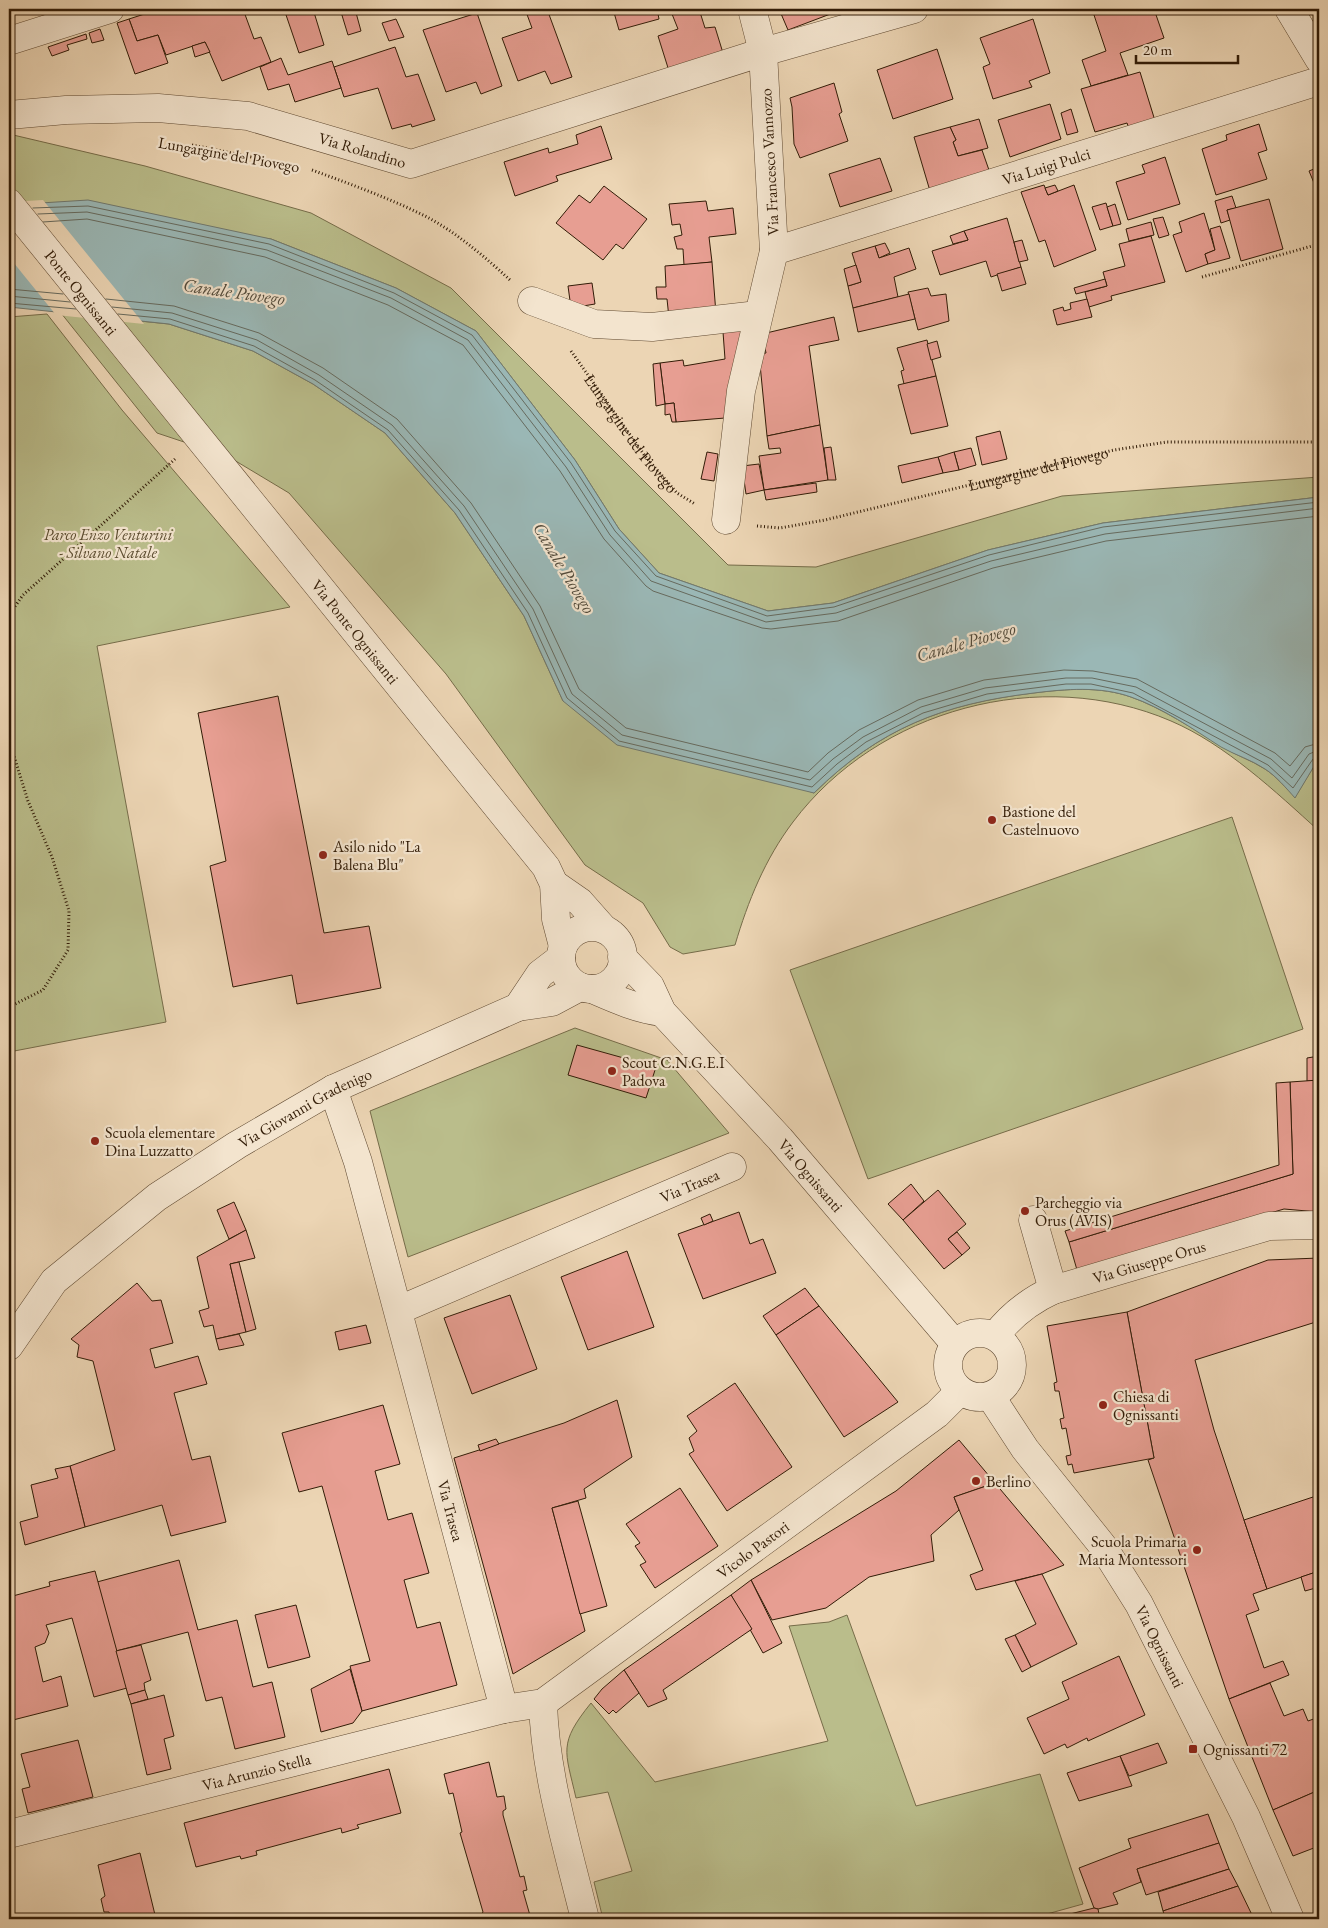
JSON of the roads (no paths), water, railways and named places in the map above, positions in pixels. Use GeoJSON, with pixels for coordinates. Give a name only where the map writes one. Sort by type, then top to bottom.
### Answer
{"type":"FeatureCollection","features":[{"type":"Feature","properties":{"kind":"street","name":"Via Francesco Vannozzo"},"geometry":{"type":"LineString","coordinates":[[726,520],[741,391],[774,251],[763,52],[752,9]]}},
{"type":"Feature","properties":{"kind":"street","name":"Via Rolandino"},"geometry":{"type":"LineString","coordinates":[[9,115],[66,110],[158,108],[248,116],[411,164],[763,52],[914,9]]}},
{"type":"Feature","properties":{"kind":"street"},"geometry":{"type":"LineString","coordinates":[[1289,9],[1319,59]]}},
{"type":"Feature","properties":{"kind":"street"},"geometry":{"type":"LineString","coordinates":[[9,41],[100,10]]}},
{"type":"Feature","properties":{"kind":"street","name":"Via Luigi Pulci"},"geometry":{"type":"LineString","coordinates":[[774,251],[1319,81]]}},
{"type":"Feature","properties":{"kind":"street","name":"Ponte Ognissanti"},"geometry":{"type":"LineString","coordinates":[[9,203],[154,381]]}},
{"type":"Feature","properties":{"kind":"street"},"geometry":{"type":"LineString","coordinates":[[532,300],[594,324],[652,328],[758,314]]}},
{"type":"Feature","properties":{"kind":"street","name":"Via Ponte Ognissanti"},"geometry":{"type":"LineString","coordinates":[[154,381],[546,867],[554,884],[556,919],[562,952]]}},
{"type":"Feature","properties":{"kind":"street","name":"Via Ponte Ognissanti"},"geometry":{"type":"LineString","coordinates":[[554,884],[580,902],[603,928]]}},
{"type":"Feature","properties":{"kind":"street"},"geometry":{"type":"LineString","coordinates":[[518,1007],[540,974],[562,952],[570,936],[583,927],[603,928],[613,935],[620,946],[622,957],[620,969],[614,980],[604,986],[586,988]]}},
{"type":"Feature","properties":{"kind":"street"},"geometry":{"type":"LineString","coordinates":[[562,952],[566,975],[586,988],[629,1005],[662,1012]]}},
{"type":"Feature","properties":{"kind":"street","name":"Via Ognissanti"},"geometry":{"type":"LineString","coordinates":[[622,957],[650,986],[662,1012],[780,1139],[956,1344]]}},
{"type":"Feature","properties":{"kind":"street","name":"Via Giovanni Gradenigo"},"geometry":{"type":"LineString","coordinates":[[9,1346],[54,1282],[156,1197],[237,1145],[333,1089],[518,1007],[552,1002],[586,988]]}},
{"type":"Feature","properties":{"kind":"street","name":"Via Trasea"},"geometry":{"type":"LineString","coordinates":[[333,1089],[358,1162],[399,1310],[504,1709]]}},
{"type":"Feature","properties":{"kind":"street","name":"Via Trasea"},"geometry":{"type":"LineString","coordinates":[[399,1310],[732,1167]]}},
{"type":"Feature","properties":{"kind":"street"},"geometry":{"type":"LineString","coordinates":[[1033,1220],[1053,1290]]}},
{"type":"Feature","properties":{"kind":"street","name":"Via Giuseppe Orus"},"geometry":{"type":"LineString","coordinates":[[995,1336],[1004,1323],[1031,1300],[1053,1290],[1269,1226],[1319,1226]]}},
{"type":"Feature","properties":{"kind":"street"},"geometry":{"type":"LineString","coordinates":[[974,1333],[995,1336],[1009,1349],[1013,1368],[1006,1386],[992,1397],[975,1398],[960,1391],[948,1374],[947,1363],[949,1353],[956,1344],[974,1333]]}},
{"type":"Feature","properties":{"kind":"street","name":"Vicolo Pastori"},"geometry":{"type":"LineString","coordinates":[[504,1709],[543,1703],[937,1414],[960,1391]]}},
{"type":"Feature","properties":{"kind":"street","name":"Via Ognissanti"},"geometry":{"type":"LineString","coordinates":[[992,1397],[1025,1449],[1102,1545],[1139,1604],[1246,1817],[1290,1919]]}},
{"type":"Feature","properties":{"kind":"street"},"geometry":{"type":"LineString","coordinates":[[543,1703],[544,1731],[584,1919]]}},
{"type":"Feature","properties":{"kind":"street","name":"Via Arunzio Stella"},"geometry":{"type":"LineString","coordinates":[[9,1834],[504,1709]]}},
{"type":"Feature","properties":{"kind":"water","name":"Canale Piovego"},"geometry":{"type":"Polygon","coordinates":[[[88,200],[271,239],[396,288],[476,331],[575,460],[619,529],[659,573],[768,611],[833,603],[988,550],[1103,523],[1319,497],[1319,758],[1295,798],[1265,769],[1221,747],[1178,719],[1155,707],[1131,697],[1107,691],[1083,689],[1001,698],[942,712],[889,736],[863,752],[839,770],[814,793],[617,745],[563,701],[524,616],[455,513],[385,433],[313,384],[253,351],[169,324],[9,307],[9,205],[88,200]]]}},
{"type":"Feature","properties":{"kind":"place","name":"Bastione del Castelnuovo"},"geometry":{"type":"Point","coordinates":[992,820]}},
{"type":"Feature","properties":{"kind":"place","name":"Asilo nido \"La Balena Blu\""},"geometry":{"type":"Point","coordinates":[323,855]}},
{"type":"Feature","properties":{"kind":"place","name":"Scout C.N.G.E.I Padova"},"geometry":{"type":"Point","coordinates":[612,1071]}},
{"type":"Feature","properties":{"kind":"place","name":"Scuola elementare Dina Luzzatto"},"geometry":{"type":"Point","coordinates":[95,1141]}},
{"type":"Feature","properties":{"kind":"place","name":"Parcheggio via Orus (AVIS)"},"geometry":{"type":"Point","coordinates":[1025,1211]}},
{"type":"Feature","properties":{"kind":"place","name":"Chiesa di Ognissanti"},"geometry":{"type":"Point","coordinates":[1103,1405]}},
{"type":"Feature","properties":{"kind":"place","name":"Berlino"},"geometry":{"type":"Point","coordinates":[976,1481]}},
{"type":"Feature","properties":{"kind":"place","name":"Scuola Primaria Maria Montessori"},"geometry":{"type":"Point","coordinates":[1197,1550]}},
{"type":"Feature","properties":{"kind":"place","name":"Ognissanti 72"},"geometry":{"type":"Point","coordinates":[1193,1749]}},
{"type":"Feature","properties":{"kind":"park label","name":"Parco Enzo Venturini - Silvano Natale"},"geometry":{"type":"Point","coordinates":[108,543]}}]}
